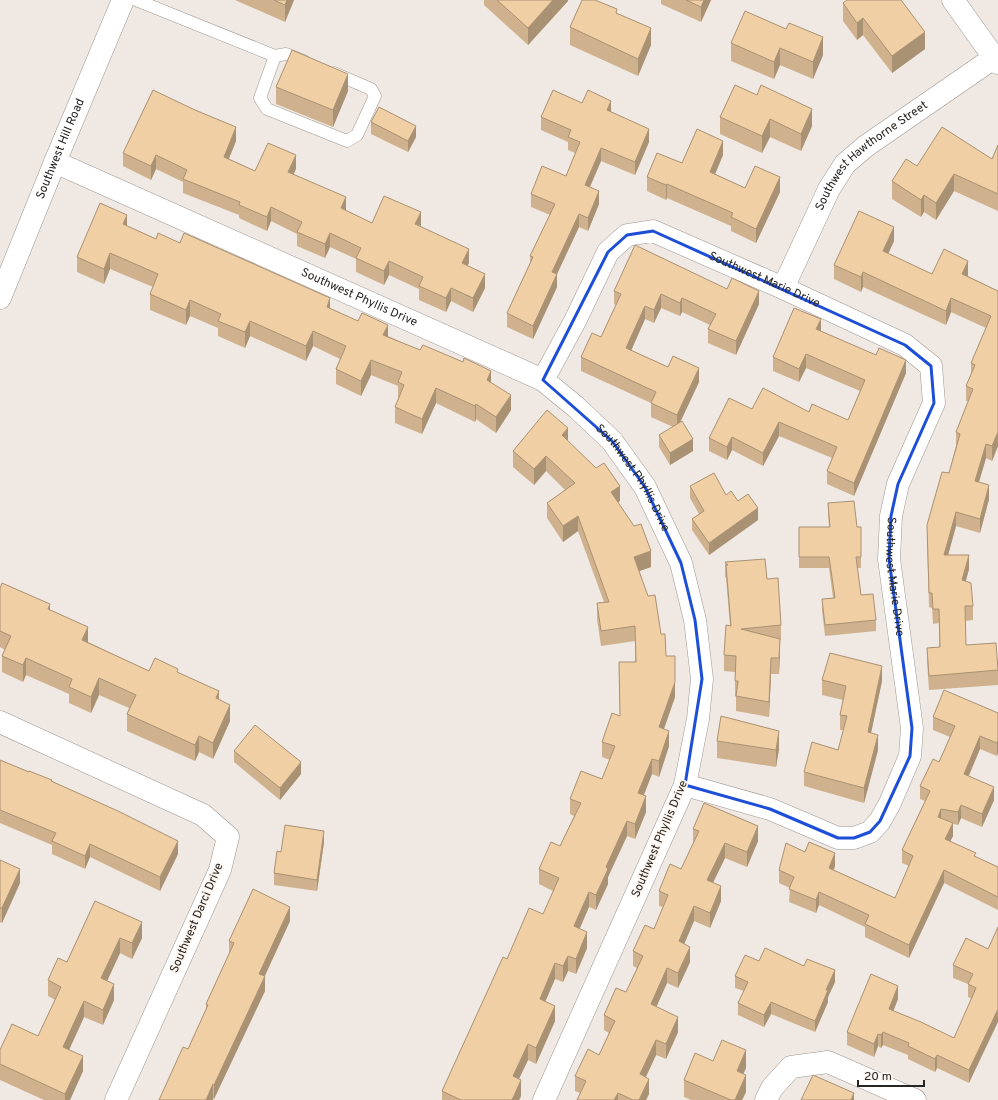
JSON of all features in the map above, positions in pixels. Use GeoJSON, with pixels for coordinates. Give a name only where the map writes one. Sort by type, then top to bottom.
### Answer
{"type":"FeatureCollection","features":[{"type":"Feature","properties":{"kind":"street","name":"Southwest Hill Road"},"geometry":{"type":"LineString","coordinates":[[0,298],[123,0]]}},
{"type":"Feature","properties":{"kind":"street"},"geometry":{"type":"LineString","coordinates":[[953,0],[997,59]]}},
{"type":"Feature","properties":{"kind":"street","name":"Southwest Hawthorne Street"},"geometry":{"type":"LineString","coordinates":[[783,288],[829,189],[845,164],[866,146],[997,59]]}},
{"type":"Feature","properties":{"kind":"street","name":"Southwest Phyllis Drive"},"geometry":{"type":"LineString","coordinates":[[55,162],[543,380],[612,441],[645,487],[681,563],[695,620],[702,678],[698,719],[685,785],[544,1100]]}},
{"type":"Feature","properties":{"kind":"street","name":"Southwest Marie Drive"},"geometry":{"type":"LineString","coordinates":[[543,380],[575,321],[608,252],[627,235],[653,231],[783,288],[905,345],[931,366],[934,403],[898,484],[891,516],[889,559],[912,728],[910,756],[890,803],[880,821],[870,832],[854,838],[838,838],[770,809],[685,785]]}},
{"type":"Feature","properties":{"kind":"street","name":"Southwest Darci Drive"},"geometry":{"type":"LineString","coordinates":[[0,722],[203,815],[228,837],[220,870],[116,1100]]}},
{"type":"Feature","properties":{"kind":"street"},"geometry":{"type":"LineString","coordinates":[[766,1100],[772,1088],[791,1067],[828,1062],[915,1100]]}},
{"type":"Feature","properties":{"kind":"lane"},"geometry":{"type":"LineString","coordinates":[[136,0],[275,56],[286,54],[371,89],[375,96],[357,135],[347,141],[267,108],[260,98],[275,56]]}},
{"type":"Feature","properties":{"kind":"highlighted area"},"geometry":{"type":"Polygon","coordinates":[[[653,231],[905,345],[931,366],[934,403],[898,484],[891,516],[889,559],[912,728],[910,756],[880,821],[870,832],[854,838],[838,838],[770,809],[685,785],[702,679],[695,620],[681,563],[645,487],[612,441],[543,380],[608,252],[627,235],[653,231]]]}},
{"type":"Feature","properties":{"kind":"building"},"geometry":{"type":"Polygon","coordinates":[[[274,0],[287,0],[285,5],[274,0]]]}},
{"type":"Feature","properties":{"kind":"building"},"geometry":{"type":"Polygon","coordinates":[[[497,0],[553,0],[528,28],[497,0]]]}},
{"type":"Feature","properties":{"kind":"building"},"geometry":{"type":"Polygon","coordinates":[[[582,0],[595,0],[617,9],[616,13],[651,28],[638,59],[570,27],[582,0]]]}},
{"type":"Feature","properties":{"kind":"building"},"geometry":{"type":"Polygon","coordinates":[[[686,0],[704,0],[701,7],[686,0]]]}},
{"type":"Feature","properties":{"kind":"building"},"geometry":{"type":"Polygon","coordinates":[[[847,0],[901,0],[925,32],[892,56],[863,18],[857,23],[843,3],[847,0]]]}},
{"type":"Feature","properties":{"kind":"building"},"geometry":{"type":"Polygon","coordinates":[[[745,11],[786,29],[789,23],[823,37],[813,62],[780,48],[774,62],[731,43],[745,11]]]}},
{"type":"Feature","properties":{"kind":"building"},"geometry":{"type":"Polygon","coordinates":[[[292,50],[348,74],[333,110],[276,87],[292,50]]]}},
{"type":"Feature","properties":{"kind":"building"},"geometry":{"type":"Polygon","coordinates":[[[735,85],[757,95],[761,85],[812,109],[801,134],[770,119],[762,136],[720,117],[735,85]]]}},
{"type":"Feature","properties":{"kind":"building"},"geometry":{"type":"Polygon","coordinates":[[[153,90],[236,127],[224,157],[255,171],[268,143],[296,155],[288,172],[346,197],[341,208],[372,223],[384,196],[421,212],[415,224],[469,249],[462,263],[485,274],[473,298],[451,288],[446,298],[419,286],[423,277],[389,261],[384,271],[356,258],[361,248],[330,233],[325,244],[297,232],[302,222],[271,207],[267,217],[239,205],[240,202],[183,179],[187,170],[156,155],[151,166],[123,153],[153,90]]]}},
{"type":"Feature","properties":{"kind":"building"},"geometry":{"type":"Polygon","coordinates":[[[553,90],[582,103],[588,90],[611,101],[607,110],[649,129],[635,162],[601,148],[585,185],[599,191],[588,218],[579,214],[552,272],[557,274],[533,326],[507,313],[533,257],[530,256],[555,204],[531,194],[542,166],[566,176],[580,142],[568,137],[571,130],[541,117],[553,90]]]}},
{"type":"Feature","properties":{"kind":"building"},"geometry":{"type":"Polygon","coordinates":[[[379,107],[416,126],[408,141],[371,122],[379,107]]]}},
{"type":"Feature","properties":{"kind":"building"},"geometry":{"type":"Polygon","coordinates":[[[942,127],[992,159],[998,145],[998,194],[954,174],[936,203],[924,195],[921,200],[892,181],[906,159],[917,166],[942,127]]]}},
{"type":"Feature","properties":{"kind":"building"},"geometry":{"type":"Polygon","coordinates":[[[697,129],[723,141],[710,172],[745,188],[755,166],[780,177],[756,229],[731,217],[733,213],[667,184],[666,185],[647,177],[657,153],[682,163],[697,129]]]}},
{"type":"Feature","properties":{"kind":"building"},"geometry":{"type":"Polygon","coordinates":[[[100,203],[127,215],[123,224],[156,239],[158,233],[180,243],[184,233],[330,298],[327,307],[358,321],[362,313],[388,325],[383,335],[420,350],[423,345],[463,362],[464,358],[491,371],[487,380],[511,395],[496,417],[476,404],[475,406],[436,388],[422,419],[395,407],[404,385],[398,382],[402,372],[371,360],[361,381],[336,369],[346,346],[313,331],[306,346],[250,321],[245,332],[218,321],[221,314],[190,300],[186,310],[150,294],[158,274],[110,253],[104,269],[77,257],[100,203]]]}},
{"type":"Feature","properties":{"kind":"building"},"geometry":{"type":"Polygon","coordinates":[[[859,211],[894,227],[883,251],[932,274],[944,249],[968,261],[962,274],[998,291],[998,432],[992,446],[986,444],[975,481],[989,485],[980,519],[956,512],[944,555],[969,555],[962,580],[971,583],[973,606],[965,606],[966,645],[996,643],[998,670],[929,676],[927,648],[940,647],[939,609],[933,609],[932,593],[929,593],[927,525],[942,472],[949,473],[960,434],[956,432],[973,389],[966,386],[975,365],[971,363],[991,316],[951,298],[946,311],[863,272],[861,277],[834,265],[859,211]]]}},
{"type":"Feature","properties":{"kind":"building"},"geometry":{"type":"Polygon","coordinates":[[[635,245],[727,289],[732,278],[759,291],[736,341],[708,329],[716,314],[682,298],[680,303],[661,294],[654,310],[645,306],[626,348],[668,367],[673,356],[699,368],[677,415],[651,403],[656,392],[581,357],[592,333],[601,337],[621,294],[614,291],[635,245]]]}},
{"type":"Feature","properties":{"kind":"building"},"geometry":{"type":"Polygon","coordinates":[[[794,308],[821,319],[816,329],[876,355],[879,348],[906,360],[854,483],[827,471],[837,447],[779,422],[763,453],[732,437],[727,447],[709,438],[729,398],[752,409],[763,388],[809,412],[812,404],[848,420],[865,380],[806,354],[799,369],[773,357],[794,308]]]}},
{"type":"Feature","properties":{"kind":"building"},"geometry":{"type":"Polygon","coordinates":[[[547,410],[568,428],[562,435],[596,468],[604,463],[620,486],[611,492],[634,526],[641,524],[651,551],[634,557],[648,596],[655,595],[661,634],[665,634],[666,656],[675,656],[675,682],[659,727],[669,731],[659,761],[652,759],[638,793],[646,796],[635,824],[627,821],[606,867],[608,869],[596,895],[589,892],[574,926],[587,932],[576,959],[568,956],[563,966],[555,963],[540,999],[555,1006],[536,1048],[528,1044],[513,1076],[521,1080],[512,1100],[461,1100],[442,1091],[503,957],[507,959],[529,908],[543,914],[559,878],[539,869],[551,842],[560,846],[581,803],[570,799],[581,771],[602,779],[615,746],[602,742],[612,713],[620,716],[619,662],[636,662],[635,626],[601,631],[597,603],[609,602],[578,516],[563,526],[547,503],[575,483],[546,456],[534,469],[513,451],[547,410]]]}},
{"type":"Feature","properties":{"kind":"building"},"geometry":{"type":"Polygon","coordinates":[[[682,421],[693,439],[670,453],[659,435],[682,421]]]}},
{"type":"Feature","properties":{"kind":"building"},"geometry":{"type":"Polygon","coordinates":[[[714,473],[726,495],[731,491],[738,501],[748,494],[758,508],[709,543],[692,519],[704,511],[690,486],[714,473]]]}},
{"type":"Feature","properties":{"kind":"building"},"geometry":{"type":"Polygon","coordinates":[[[854,501],[857,527],[861,527],[861,557],[856,557],[861,595],[873,594],[876,620],[825,625],[822,599],[835,598],[829,557],[799,557],[799,527],[830,527],[828,503],[854,501]]]}},
{"type":"Feature","properties":{"kind":"building"},"geometry":{"type":"Polygon","coordinates":[[[765,559],[767,579],[778,578],[781,625],[741,629],[780,639],[779,658],[771,658],[769,702],[736,696],[738,681],[735,681],[736,656],[724,655],[726,625],[731,626],[726,565],[728,565],[725,562],[765,559]]]}},
{"type":"Feature","properties":{"kind":"building"},"geometry":{"type":"Polygon","coordinates":[[[2,583],[50,604],[48,609],[88,627],[82,640],[149,671],[155,658],[178,669],[177,672],[219,691],[216,698],[230,705],[213,743],[199,736],[195,745],[127,714],[136,695],[99,678],[91,697],[69,687],[72,679],[26,658],[23,665],[2,656],[11,636],[0,631],[0,588],[2,583]]]}},
{"type":"Feature","properties":{"kind":"building"},"geometry":{"type":"Polygon","coordinates":[[[830,653],[882,666],[868,732],[878,735],[864,788],[804,772],[812,742],[838,750],[847,716],[840,715],[846,686],[822,680],[830,653]]]}},
{"type":"Feature","properties":{"kind":"building"},"geometry":{"type":"Polygon","coordinates":[[[944,690],[998,713],[997,743],[980,736],[964,774],[994,787],[982,814],[961,805],[958,812],[941,809],[938,817],[953,823],[945,839],[976,853],[974,856],[998,867],[998,897],[944,870],[909,945],[865,924],[869,915],[819,892],[816,900],[789,889],[794,877],[779,870],[786,843],[805,852],[809,842],[835,853],[829,868],[895,898],[913,856],[902,850],[930,791],[920,786],[933,759],[939,762],[955,726],[933,717],[944,690]]]}},
{"type":"Feature","properties":{"kind":"building"},"geometry":{"type":"Polygon","coordinates":[[[721,716],[779,731],[776,750],[717,741],[721,716]]]}},
{"type":"Feature","properties":{"kind":"building"},"geometry":{"type":"Polygon","coordinates":[[[255,725],[301,762],[280,788],[234,751],[255,725]]]}},
{"type":"Feature","properties":{"kind":"building"},"geometry":{"type":"Polygon","coordinates":[[[0,760],[52,780],[51,781],[118,811],[178,841],[160,877],[90,844],[85,856],[52,841],[56,833],[0,810],[0,760]]]}},
{"type":"Feature","properties":{"kind":"building"},"geometry":{"type":"Polygon","coordinates":[[[704,803],[758,826],[747,852],[725,843],[707,880],[721,886],[710,913],[694,906],[679,941],[690,947],[678,973],[667,968],[651,1004],[678,1017],[666,1044],[656,1040],[640,1074],[649,1079],[639,1100],[633,1100],[618,1093],[614,1100],[577,1100],[586,1081],[575,1076],[588,1049],[599,1055],[615,1021],[604,1015],[616,988],[626,992],[643,956],[633,951],[645,925],[654,929],[668,895],[659,891],[670,864],[681,869],[699,831],[693,829],[704,803]]]}},
{"type":"Feature","properties":{"kind":"building"},"geometry":{"type":"Polygon","coordinates":[[[285,825],[324,831],[317,880],[274,873],[277,851],[281,852],[285,825]]]}},
{"type":"Feature","properties":{"kind":"building"},"geometry":{"type":"Polygon","coordinates":[[[0,860],[20,869],[2,908],[0,908],[0,860]]]}},
{"type":"Feature","properties":{"kind":"building"},"geometry":{"type":"Polygon","coordinates":[[[253,889],[290,907],[259,974],[265,976],[206,1100],[159,1100],[183,1047],[188,1049],[208,1005],[206,1004],[234,943],[229,941],[253,889]]]}},
{"type":"Feature","properties":{"kind":"building"},"geometry":{"type":"Polygon","coordinates":[[[95,901],[142,922],[132,943],[120,938],[101,978],[114,984],[103,1010],[84,1001],[63,1047],[83,1056],[65,1094],[0,1064],[0,1050],[12,1024],[38,1036],[61,987],[48,980],[58,958],[67,962],[95,901]]]}},
{"type":"Feature","properties":{"kind":"building"},"geometry":{"type":"Polygon","coordinates":[[[998,927],[998,1009],[969,1070],[937,1055],[935,1059],[908,1046],[909,1043],[883,1032],[881,1035],[878,1034],[874,1044],[847,1032],[871,974],[898,986],[889,1009],[954,1038],[976,988],[968,984],[973,974],[953,965],[966,938],[988,949],[998,927]]]}},
{"type":"Feature","properties":{"kind":"building"},"geometry":{"type":"Polygon","coordinates":[[[765,948],[804,966],[807,959],[835,970],[815,1021],[771,1002],[764,1015],[738,1003],[748,982],[735,976],[745,955],[759,961],[765,948]]]}},
{"type":"Feature","properties":{"kind":"building"},"geometry":{"type":"Polygon","coordinates":[[[722,1040],[746,1050],[737,1071],[746,1075],[735,1100],[731,1100],[684,1080],[695,1053],[713,1061],[722,1040]]]}},
{"type":"Feature","properties":{"kind":"building"},"geometry":{"type":"Polygon","coordinates":[[[813,1075],[854,1093],[851,1100],[801,1100],[813,1075]]]}}]}
